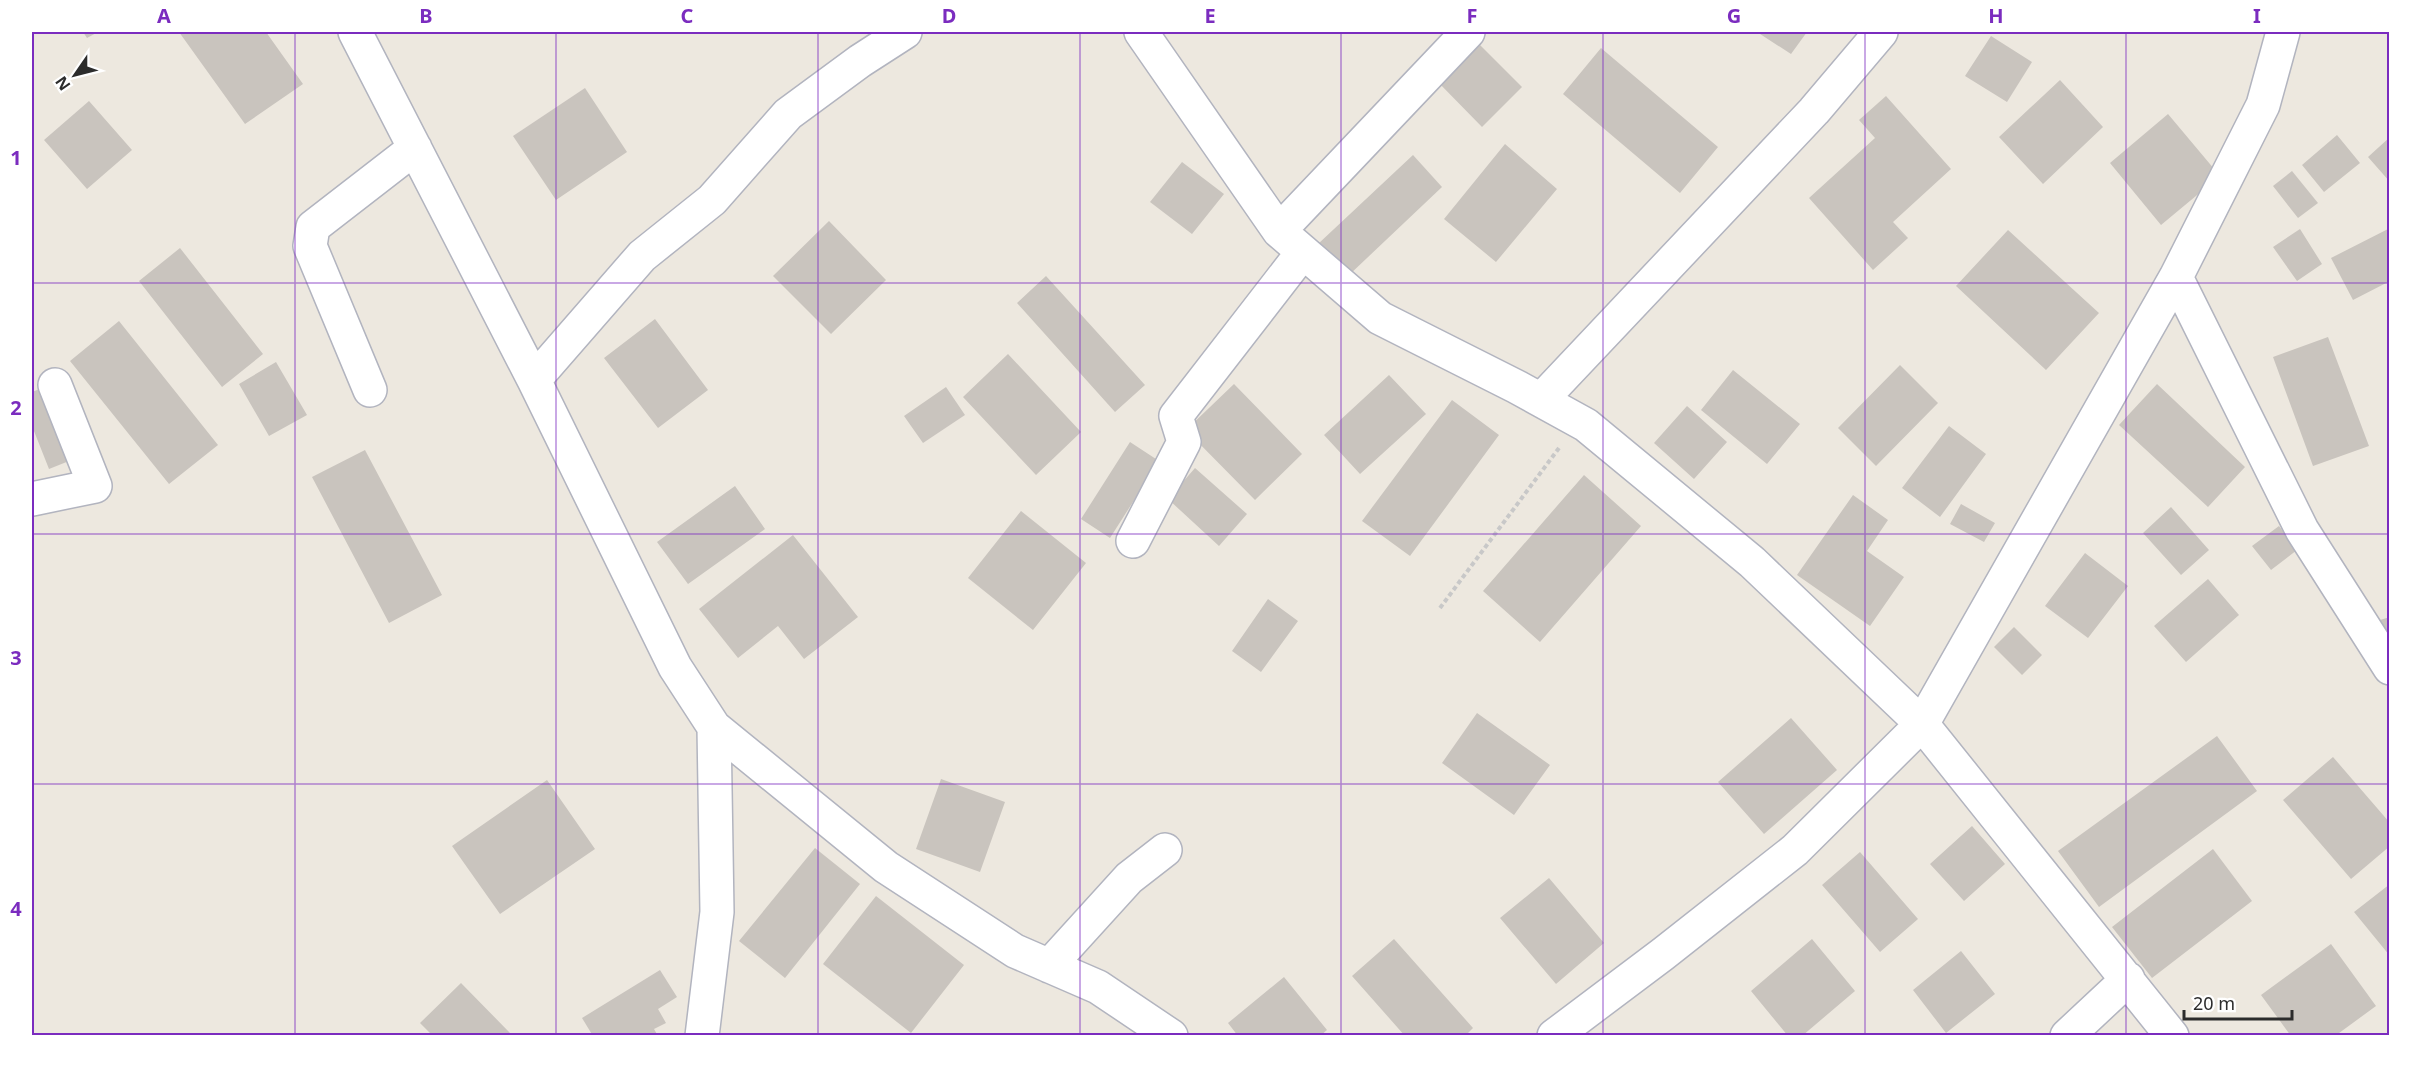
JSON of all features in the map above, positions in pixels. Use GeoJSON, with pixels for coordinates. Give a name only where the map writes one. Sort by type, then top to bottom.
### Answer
{"type":"FeatureCollection","features":[{"type":"Feature","properties":{"kind":"street"},"geometry":{"type":"LineString","coordinates":[[534,380],[642,256],[712,200],[788,114],[860,61],[905,32]]}},
{"type":"Feature","properties":{"kind":"street"},"geometry":{"type":"LineString","coordinates":[[1141,32],[1291,241],[1380,318],[1579,421],[1752,562],[1922,724],[2172,1035]]}},
{"type":"Feature","properties":{"kind":"street"},"geometry":{"type":"LineString","coordinates":[[1133,542],[1184,442],[1176,416],[1291,241],[1468,32]]}},
{"type":"Feature","properties":{"kind":"street"},"geometry":{"type":"LineString","coordinates":[[1541,400],[1814,111],[1881,32]]}},
{"type":"Feature","properties":{"kind":"street"},"geometry":{"type":"LineString","coordinates":[[1554,1035],[1663,954],[1795,850],[1922,724],[2176,277],[2263,105],[2283,32]]}},
{"type":"Feature","properties":{"kind":"street"},"geometry":{"type":"LineString","coordinates":[[366,35],[415,148],[534,380],[675,667],[714,727],[886,867],[1015,951],[1098,987],[1171,1035]]}},
{"type":"Feature","properties":{"kind":"street"},"geometry":{"type":"LineString","coordinates":[[370,390],[310,246],[313,227],[415,148]]}},
{"type":"Feature","properties":{"kind":"street"},"geometry":{"type":"LineString","coordinates":[[2176,277],[2302,530],[2390,668]]}},
{"type":"Feature","properties":{"kind":"street"},"geometry":{"type":"LineString","coordinates":[[32,499],[95,486],[55,385]]}},
{"type":"Feature","properties":{"kind":"street"},"geometry":{"type":"LineString","coordinates":[[702,1035],[717,912],[714,727]]}},
{"type":"Feature","properties":{"kind":"street"},"geometry":{"type":"LineString","coordinates":[[1049,966],[1129,878],[1164,850]]}},
{"type":"Feature","properties":{"kind":"street"},"geometry":{"type":"LineString","coordinates":[[2067,1035],[2128,979]]}},
{"type":"Feature","properties":{"kind":"path"},"geometry":{"type":"LineString","coordinates":[[1440,608],[1579,421]]}},
{"type":"Feature","properties":{"kind":"building"},"geometry":{"type":"Polygon","coordinates":[[[83,32],[98,32],[87,38],[83,32]]]}},
{"type":"Feature","properties":{"kind":"building"},"geometry":{"type":"Polygon","coordinates":[[[179,32],[266,32],[303,84],[245,124],[179,32]]]}},
{"type":"Feature","properties":{"kind":"building"},"geometry":{"type":"Polygon","coordinates":[[[1757,32],[1807,32],[1791,54],[1757,32]]]}},
{"type":"Feature","properties":{"kind":"building"},"geometry":{"type":"Polygon","coordinates":[[[1991,36],[2032,62],[2007,102],[1965,76],[1991,36]]]}},
{"type":"Feature","properties":{"kind":"building"},"geometry":{"type":"Polygon","coordinates":[[[1476,41],[1522,87],[1482,127],[1436,80],[1476,41]]]}},
{"type":"Feature","properties":{"kind":"building"},"geometry":{"type":"Polygon","coordinates":[[[1601,48],[1718,147],[1680,193],[1563,94],[1601,48]]]}},
{"type":"Feature","properties":{"kind":"building"},"geometry":{"type":"Polygon","coordinates":[[[2060,80],[2103,127],[2043,184],[1999,137],[2060,80]]]}},
{"type":"Feature","properties":{"kind":"building"},"geometry":{"type":"Polygon","coordinates":[[[585,88],[627,152],[556,200],[513,136],[585,88]]]}},
{"type":"Feature","properties":{"kind":"building"},"geometry":{"type":"Polygon","coordinates":[[[1886,96],[1951,169],[1893,222],[1908,238],[1873,270],[1809,198],[1875,138],[1859,120],[1886,96]]]}},
{"type":"Feature","properties":{"kind":"building"},"geometry":{"type":"Polygon","coordinates":[[[89,101],[132,150],[87,189],[44,140],[89,101]]]}},
{"type":"Feature","properties":{"kind":"building"},"geometry":{"type":"Polygon","coordinates":[[[2168,114],[2220,176],[2161,225],[2110,163],[2168,114]]]}},
{"type":"Feature","properties":{"kind":"building"},"geometry":{"type":"Polygon","coordinates":[[[2337,135],[2360,163],[2324,192],[2302,165],[2337,135]]]}},
{"type":"Feature","properties":{"kind":"building"},"geometry":{"type":"Polygon","coordinates":[[[2390,137],[2390,182],[2368,157],[2390,137]]]}},
{"type":"Feature","properties":{"kind":"building"},"geometry":{"type":"Polygon","coordinates":[[[1505,144],[1557,189],[1496,262],[1444,219],[1505,144]]]}},
{"type":"Feature","properties":{"kind":"building"},"geometry":{"type":"Polygon","coordinates":[[[1413,155],[1442,187],[1348,276],[1318,244],[1413,155]]]}},
{"type":"Feature","properties":{"kind":"building"},"geometry":{"type":"Polygon","coordinates":[[[1182,162],[1224,194],[1192,234],[1150,202],[1182,162]]]}},
{"type":"Feature","properties":{"kind":"building"},"geometry":{"type":"Polygon","coordinates":[[[2292,171],[2318,203],[2298,218],[2273,186],[2292,171]]]}},
{"type":"Feature","properties":{"kind":"building"},"geometry":{"type":"Polygon","coordinates":[[[829,221],[886,280],[831,334],[773,276],[829,221]]]}},
{"type":"Feature","properties":{"kind":"building"},"geometry":{"type":"Polygon","coordinates":[[[2390,228],[2390,281],[2353,300],[2331,258],[2390,228]]]}},
{"type":"Feature","properties":{"kind":"building"},"geometry":{"type":"Polygon","coordinates":[[[2300,229],[2322,264],[2297,281],[2273,247],[2300,229]]]}},
{"type":"Feature","properties":{"kind":"building"},"geometry":{"type":"Polygon","coordinates":[[[2008,230],[2099,313],[2046,370],[1956,286],[2008,230]]]}},
{"type":"Feature","properties":{"kind":"building"},"geometry":{"type":"Polygon","coordinates":[[[180,248],[263,354],[222,387],[139,281],[180,248]]]}},
{"type":"Feature","properties":{"kind":"building"},"geometry":{"type":"Polygon","coordinates":[[[1046,276],[1145,385],[1115,412],[1017,303],[1046,276]]]}},
{"type":"Feature","properties":{"kind":"building"},"geometry":{"type":"Polygon","coordinates":[[[655,319],[708,390],[658,428],[604,358],[655,319]]]}},
{"type":"Feature","properties":{"kind":"building"},"geometry":{"type":"Polygon","coordinates":[[[119,321],[218,445],[169,484],[70,361],[119,321]]]}},
{"type":"Feature","properties":{"kind":"building"},"geometry":{"type":"Polygon","coordinates":[[[2328,337],[2369,446],[2313,466],[2273,357],[2328,337]]]}},
{"type":"Feature","properties":{"kind":"building"},"geometry":{"type":"Polygon","coordinates":[[[1008,354],[1081,432],[1036,475],[963,397],[1008,354]]]}},
{"type":"Feature","properties":{"kind":"building"},"geometry":{"type":"Polygon","coordinates":[[[276,362],[307,415],[269,436],[239,384],[276,362]]]}},
{"type":"Feature","properties":{"kind":"building"},"geometry":{"type":"Polygon","coordinates":[[[1900,365],[1938,403],[1876,466],[1838,428],[1900,365]]]}},
{"type":"Feature","properties":{"kind":"building"},"geometry":{"type":"Polygon","coordinates":[[[1733,370],[1800,424],[1767,464],[1701,410],[1733,370]]]}},
{"type":"Feature","properties":{"kind":"building"},"geometry":{"type":"Polygon","coordinates":[[[1389,375],[1426,414],[1360,474],[1324,435],[1389,375]]]}},
{"type":"Feature","properties":{"kind":"building"},"geometry":{"type":"Polygon","coordinates":[[[1234,384],[1302,454],[1255,500],[1186,430],[1234,384]]]}},
{"type":"Feature","properties":{"kind":"building"},"geometry":{"type":"Polygon","coordinates":[[[2157,384],[2245,467],[2208,507],[2119,425],[2157,384]]]}},
{"type":"Feature","properties":{"kind":"building"},"geometry":{"type":"Polygon","coordinates":[[[45,387],[74,459],[49,469],[32,426],[32,392],[45,387]]]}},
{"type":"Feature","properties":{"kind":"building"},"geometry":{"type":"Polygon","coordinates":[[[946,387],[965,415],[923,443],[904,416],[946,387]]]}},
{"type":"Feature","properties":{"kind":"building"},"geometry":{"type":"Polygon","coordinates":[[[1452,400],[1499,435],[1410,556],[1362,521],[1452,400]]]}},
{"type":"Feature","properties":{"kind":"building"},"geometry":{"type":"Polygon","coordinates":[[[1687,406],[1727,442],[1694,479],[1654,443],[1687,406]]]}},
{"type":"Feature","properties":{"kind":"building"},"geometry":{"type":"Polygon","coordinates":[[[1949,426],[1986,454],[1940,517],[1902,488],[1949,426]]]}},
{"type":"Feature","properties":{"kind":"building"},"geometry":{"type":"Polygon","coordinates":[[[1130,442],[1159,461],[1110,538],[1081,519],[1130,442]]]}},
{"type":"Feature","properties":{"kind":"building"},"geometry":{"type":"Polygon","coordinates":[[[365,450],[442,595],[389,623],[312,477],[365,450]]]}},
{"type":"Feature","properties":{"kind":"building"},"geometry":{"type":"Polygon","coordinates":[[[1195,468],[1247,514],[1219,546],[1168,499],[1195,468]]]}},
{"type":"Feature","properties":{"kind":"building"},"geometry":{"type":"Polygon","coordinates":[[[1584,475],[1641,526],[1540,642],[1483,591],[1584,475]]]}},
{"type":"Feature","properties":{"kind":"building"},"geometry":{"type":"Polygon","coordinates":[[[735,486],[765,529],[688,584],[657,542],[735,486]]]}},
{"type":"Feature","properties":{"kind":"building"},"geometry":{"type":"Polygon","coordinates":[[[1853,495],[1888,520],[1867,551],[1904,577],[1870,626],[1797,575],[1853,495]]]}},
{"type":"Feature","properties":{"kind":"building"},"geometry":{"type":"Polygon","coordinates":[[[1961,504],[1995,523],[1984,542],[1950,524],[1961,504]]]}},
{"type":"Feature","properties":{"kind":"building"},"geometry":{"type":"Polygon","coordinates":[[[2171,507],[2209,550],[2181,575],[2143,533],[2171,507]]]}},
{"type":"Feature","properties":{"kind":"building"},"geometry":{"type":"Polygon","coordinates":[[[1021,511],[1086,563],[1033,630],[968,578],[1021,511]]]}},
{"type":"Feature","properties":{"kind":"building"},"geometry":{"type":"Polygon","coordinates":[[[2279,526],[2297,550],[2271,570],[2252,546],[2279,526]]]}},
{"type":"Feature","properties":{"kind":"building"},"geometry":{"type":"Polygon","coordinates":[[[793,535],[858,617],[804,659],[778,626],[738,658],[699,609],[793,535]]]}},
{"type":"Feature","properties":{"kind":"building"},"geometry":{"type":"Polygon","coordinates":[[[2085,553],[2128,586],[2088,638],[2045,606],[2085,553]]]}},
{"type":"Feature","properties":{"kind":"building"},"geometry":{"type":"Polygon","coordinates":[[[2208,579],[2239,615],[2186,662],[2154,626],[2208,579]]]}},
{"type":"Feature","properties":{"kind":"building"},"geometry":{"type":"Polygon","coordinates":[[[1268,599],[1298,621],[1261,672],[1232,651],[1268,599]]]}},
{"type":"Feature","properties":{"kind":"building"},"geometry":{"type":"Polygon","coordinates":[[[2390,617],[2390,644],[2387,645],[2380,620],[2390,617]]]}},
{"type":"Feature","properties":{"kind":"building"},"geometry":{"type":"Polygon","coordinates":[[[2014,627],[2042,655],[2022,675],[1994,647],[2014,627]]]}},
{"type":"Feature","properties":{"kind":"building"},"geometry":{"type":"Polygon","coordinates":[[[1477,713],[1550,765],[1514,815],[1442,763],[1477,713]]]}},
{"type":"Feature","properties":{"kind":"building"},"geometry":{"type":"Polygon","coordinates":[[[1791,718],[1837,770],[1764,834],[1718,782],[1791,718]]]}},
{"type":"Feature","properties":{"kind":"building"},"geometry":{"type":"Polygon","coordinates":[[[2217,736],[2257,791],[2099,907],[2058,851],[2217,736]]]}},
{"type":"Feature","properties":{"kind":"building"},"geometry":{"type":"Polygon","coordinates":[[[2333,757],[2390,823],[2390,846],[2351,879],[2283,800],[2333,757]]]}},
{"type":"Feature","properties":{"kind":"building"},"geometry":{"type":"Polygon","coordinates":[[[941,779],[1005,802],[980,872],[916,849],[941,779]]]}},
{"type":"Feature","properties":{"kind":"building"},"geometry":{"type":"Polygon","coordinates":[[[547,780],[595,849],[500,914],[452,846],[547,780]]]}},
{"type":"Feature","properties":{"kind":"building"},"geometry":{"type":"Polygon","coordinates":[[[1972,826],[2005,864],[1964,901],[1930,864],[1972,826]]]}},
{"type":"Feature","properties":{"kind":"building"},"geometry":{"type":"Polygon","coordinates":[[[815,848],[860,884],[785,978],[739,941],[815,848]]]}},
{"type":"Feature","properties":{"kind":"building"},"geometry":{"type":"Polygon","coordinates":[[[2213,849],[2252,901],[2152,978],[2112,927],[2213,849]]]}},
{"type":"Feature","properties":{"kind":"building"},"geometry":{"type":"Polygon","coordinates":[[[1860,852],[1918,919],[1880,952],[1822,885],[1860,852]]]}},
{"type":"Feature","properties":{"kind":"building"},"geometry":{"type":"Polygon","coordinates":[[[1549,878],[1604,943],[1556,984],[1500,918],[1549,878]]]}},
{"type":"Feature","properties":{"kind":"building"},"geometry":{"type":"Polygon","coordinates":[[[2390,884],[2390,956],[2354,912],[2390,884]]]}},
{"type":"Feature","properties":{"kind":"building"},"geometry":{"type":"Polygon","coordinates":[[[876,896],[964,965],[911,1033],[823,964],[876,896]]]}},
{"type":"Feature","properties":{"kind":"building"},"geometry":{"type":"Polygon","coordinates":[[[1394,939],[1473,1028],[1465,1036],[1405,1036],[1352,976],[1394,939]]]}},
{"type":"Feature","properties":{"kind":"building"},"geometry":{"type":"Polygon","coordinates":[[[1812,939],[1855,991],[1802,1036],[1788,1036],[1751,991],[1812,939]]]}},
{"type":"Feature","properties":{"kind":"building"},"geometry":{"type":"Polygon","coordinates":[[[2331,944],[2376,1006],[2335,1036],[2291,1036],[2261,995],[2331,944]]]}},
{"type":"Feature","properties":{"kind":"building"},"geometry":{"type":"Polygon","coordinates":[[[1961,951],[1995,994],[1946,1033],[1913,990],[1961,951]]]}},
{"type":"Feature","properties":{"kind":"building"},"geometry":{"type":"Polygon","coordinates":[[[660,970],[677,997],[658,1009],[666,1023],[654,1029],[658,1036],[593,1036],[582,1018],[660,970]]]}},
{"type":"Feature","properties":{"kind":"building"},"geometry":{"type":"Polygon","coordinates":[[[1284,977],[1327,1030],[1320,1036],[1238,1036],[1228,1023],[1284,977]]]}},
{"type":"Feature","properties":{"kind":"building"},"geometry":{"type":"Polygon","coordinates":[[[461,983],[513,1036],[433,1036],[420,1023],[461,983]]]}}]}
